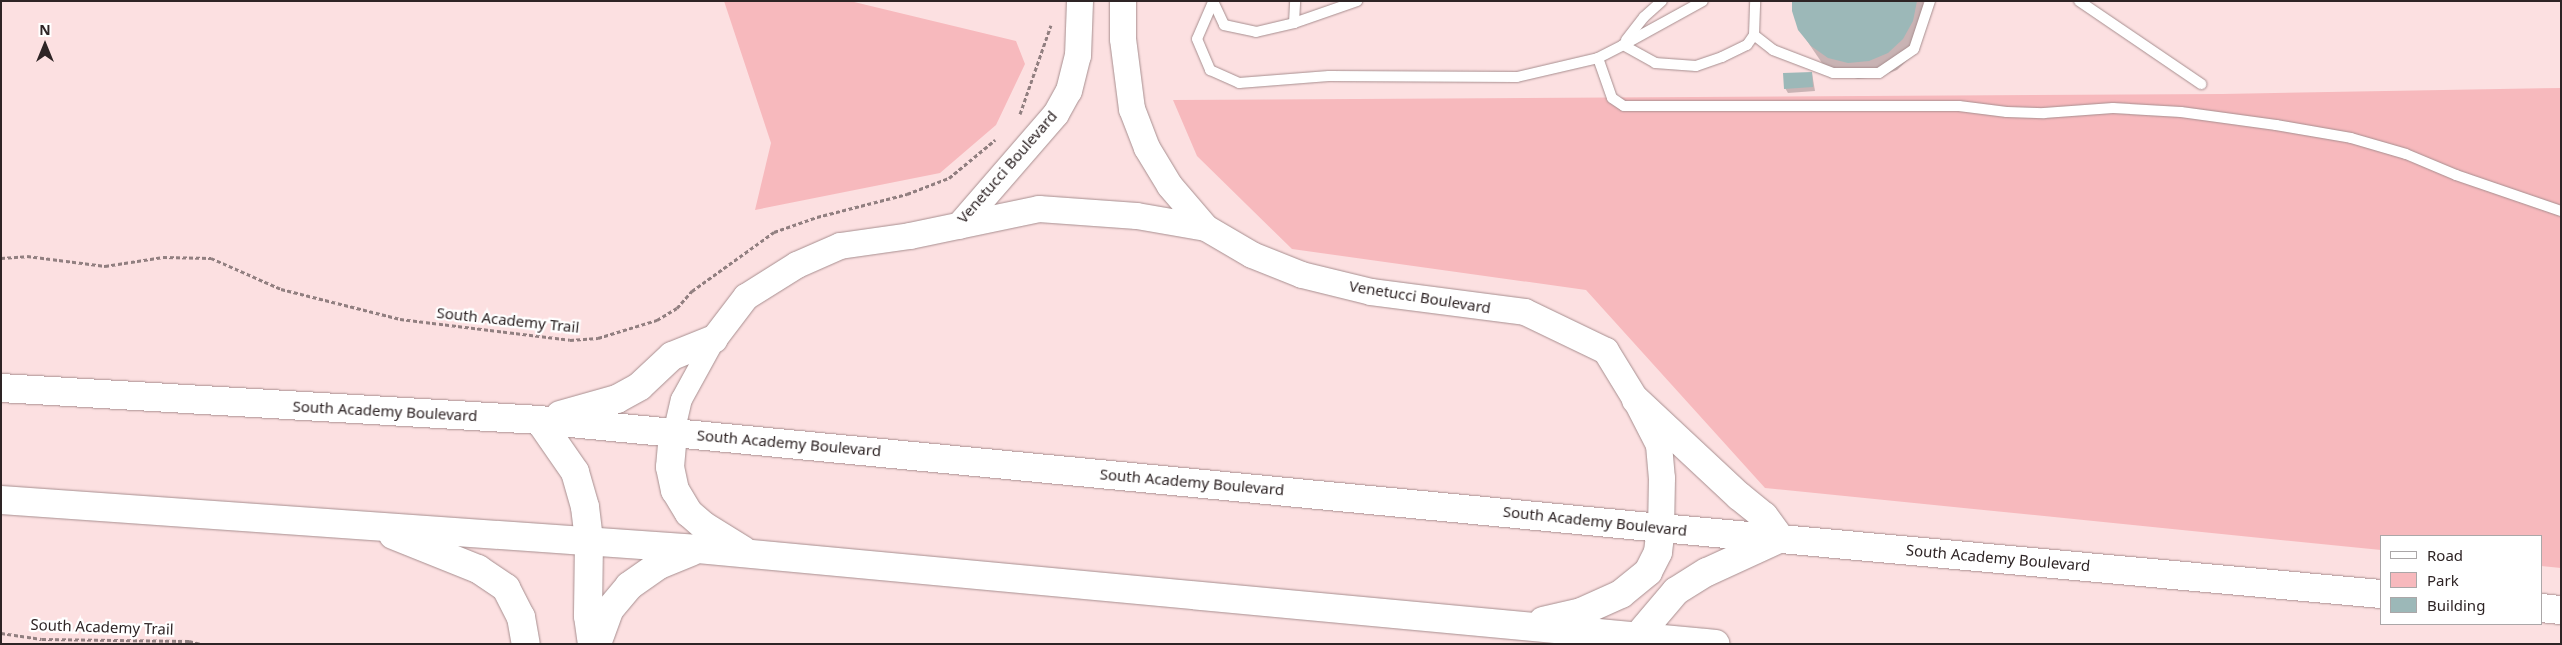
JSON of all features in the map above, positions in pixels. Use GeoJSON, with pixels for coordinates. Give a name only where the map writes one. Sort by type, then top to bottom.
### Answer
{"type":"FeatureCollection","features":[{"type":"Feature","properties":{"kind":"highway"},"geometry":{"type":"LineString","coordinates":[[592,644],[588,616],[588,541],[585,507],[575,472],[539,420],[617,400],[640,386],[672,356],[714,339]]}},
{"type":"Feature","properties":{"kind":"highway","name":"South Academy Boulevard"},"geometry":{"type":"LineString","coordinates":[[1,388],[539,420],[1661,528],[2380,594]]}},
{"type":"Feature","properties":{"kind":"highway"},"geometry":{"type":"LineString","coordinates":[[1634,640],[1676,591],[1707,572],[1780,538],[1764,516],[1739,496],[1636,400]]}},
{"type":"Feature","properties":{"kind":"highway"},"geometry":{"type":"LineString","coordinates":[[673,433],[670,467],[675,490],[689,513],[724,540],[750,554]]}},
{"type":"Feature","properties":{"kind":"highway"},"geometry":{"type":"LineString","coordinates":[[1,500],[698,549],[1522,626],[1634,640],[1716,644]]}},
{"type":"Feature","properties":{"kind":"highway"},"geometry":{"type":"LineString","coordinates":[[368,526],[478,569],[506,588],[521,617],[526,644]]}},
{"type":"Feature","properties":{"kind":"highway"},"geometry":{"type":"LineString","coordinates":[[1522,626],[1581,612],[1621,594],[1648,572],[1658,552],[1661,528]]}},
{"type":"Feature","properties":{"kind":"highway"},"geometry":{"type":"LineString","coordinates":[[597,644],[610,609],[629,586],[659,565],[698,549]]}},
{"type":"Feature","properties":{"kind":"highway"},"geometry":{"type":"LineString","coordinates":[[2542,608],[2561,610]]}},
{"type":"Feature","properties":{"kind":"highway"},"geometry":{"type":"LineString","coordinates":[[1464,621],[1501,644]]}},
{"type":"Feature","properties":{"kind":"street","name":"Venetucci Boulevard"},"geometry":{"type":"LineString","coordinates":[[673,433],[681,399],[714,339],[746,297],[797,265],[840,246],[959,226],[1056,114],[1064,99],[1078,56],[1080,1]]}},
{"type":"Feature","properties":{"kind":"street","name":"Venetucci Boulevard"},"geometry":{"type":"LineString","coordinates":[[1123,1],[1122,40],[1132,109],[1148,148],[1170,186],[1206,228],[1252,255],[1302,275],[1370,292],[1525,312],[1606,351],[1636,400],[1658,445],[1662,478],[1661,528]]}},
{"type":"Feature","properties":{"kind":"street"},"geometry":{"type":"LineString","coordinates":[[959,226],[1039,209],[1137,216],[1206,228]]}},
{"type":"Feature","properties":{"kind":"lane"},"geometry":{"type":"LineString","coordinates":[[1294,23],[1295,1]]}},
{"type":"Feature","properties":{"kind":"lane"},"geometry":{"type":"LineString","coordinates":[[1213,2],[1224,26],[1256,32],[1294,23],[1357,1]]}},
{"type":"Feature","properties":{"kind":"lane"},"geometry":{"type":"LineString","coordinates":[[1623,45],[1644,17],[1662,1]]}},
{"type":"Feature","properties":{"kind":"lane"},"geometry":{"type":"LineString","coordinates":[[1213,2],[1197,39],[1210,70],[1239,83],[1328,76],[1518,76],[1598,58],[1703,1]]}},
{"type":"Feature","properties":{"kind":"lane"},"geometry":{"type":"LineString","coordinates":[[1623,45],[1655,63],[1696,66],[1722,57],[1747,45],[1754,35],[1755,1]]}},
{"type":"Feature","properties":{"kind":"lane"},"geometry":{"type":"LineString","coordinates":[[1754,35],[1773,50],[1834,73],[1878,73],[1914,49],[1930,1]]}},
{"type":"Feature","properties":{"kind":"lane"},"geometry":{"type":"LineString","coordinates":[[2079,1],[2201,84]]}},
{"type":"Feature","properties":{"kind":"lane"},"geometry":{"type":"LineString","coordinates":[[1598,58],[1612,98],[1624,106],[1959,106],[2007,112],[2044,113],[2113,108],[2180,112],[2276,124],[2351,138],[2406,154],[2456,175],[2561,212]]}},
{"type":"Feature","properties":{"kind":"path"},"geometry":{"type":"LineString","coordinates":[[1018,117],[1052,23],[1052,16]]}},
{"type":"Feature","properties":{"kind":"path","name":"South Academy Trail"},"geometry":{"type":"LineString","coordinates":[[1,258],[27,256],[106,266],[163,257],[211,258],[281,289],[400,319],[570,340],[598,338],[656,320],[677,308],[692,291],[774,232],[817,217],[907,194],[949,178],[999,136]]}},
{"type":"Feature","properties":{"kind":"path","name":"South Academy Trail"},"geometry":{"type":"LineString","coordinates":[[1,633],[42,639],[189,641],[201,644]]}},
{"type":"Feature","properties":{"kind":"green space"},"geometry":{"type":"Polygon","coordinates":[[[724,1],[850,1],[1016,41],[1025,64],[996,125],[940,173],[755,210],[771,143],[724,1]]]}},
{"type":"Feature","properties":{"kind":"green space"},"geometry":{"type":"Polygon","coordinates":[[[2561,88],[2561,568],[2542,566],[2542,535],[2380,535],[2380,550],[1765,488],[1586,290],[1292,249],[1197,156],[1173,100],[2222,94],[2561,88]]]}},
{"type":"Feature","properties":{"kind":"building"},"geometry":{"type":"Polygon","coordinates":[[[1792,1],[1917,1],[1913,21],[1903,39],[1888,53],[1869,61],[1848,63],[1828,58],[1811,46],[1798,30],[1792,11],[1792,1]]]}},
{"type":"Feature","properties":{"kind":"building"},"geometry":{"type":"Polygon","coordinates":[[[1812,72],[1813,87],[1784,89],[1783,73],[1812,72]]]}}]}
